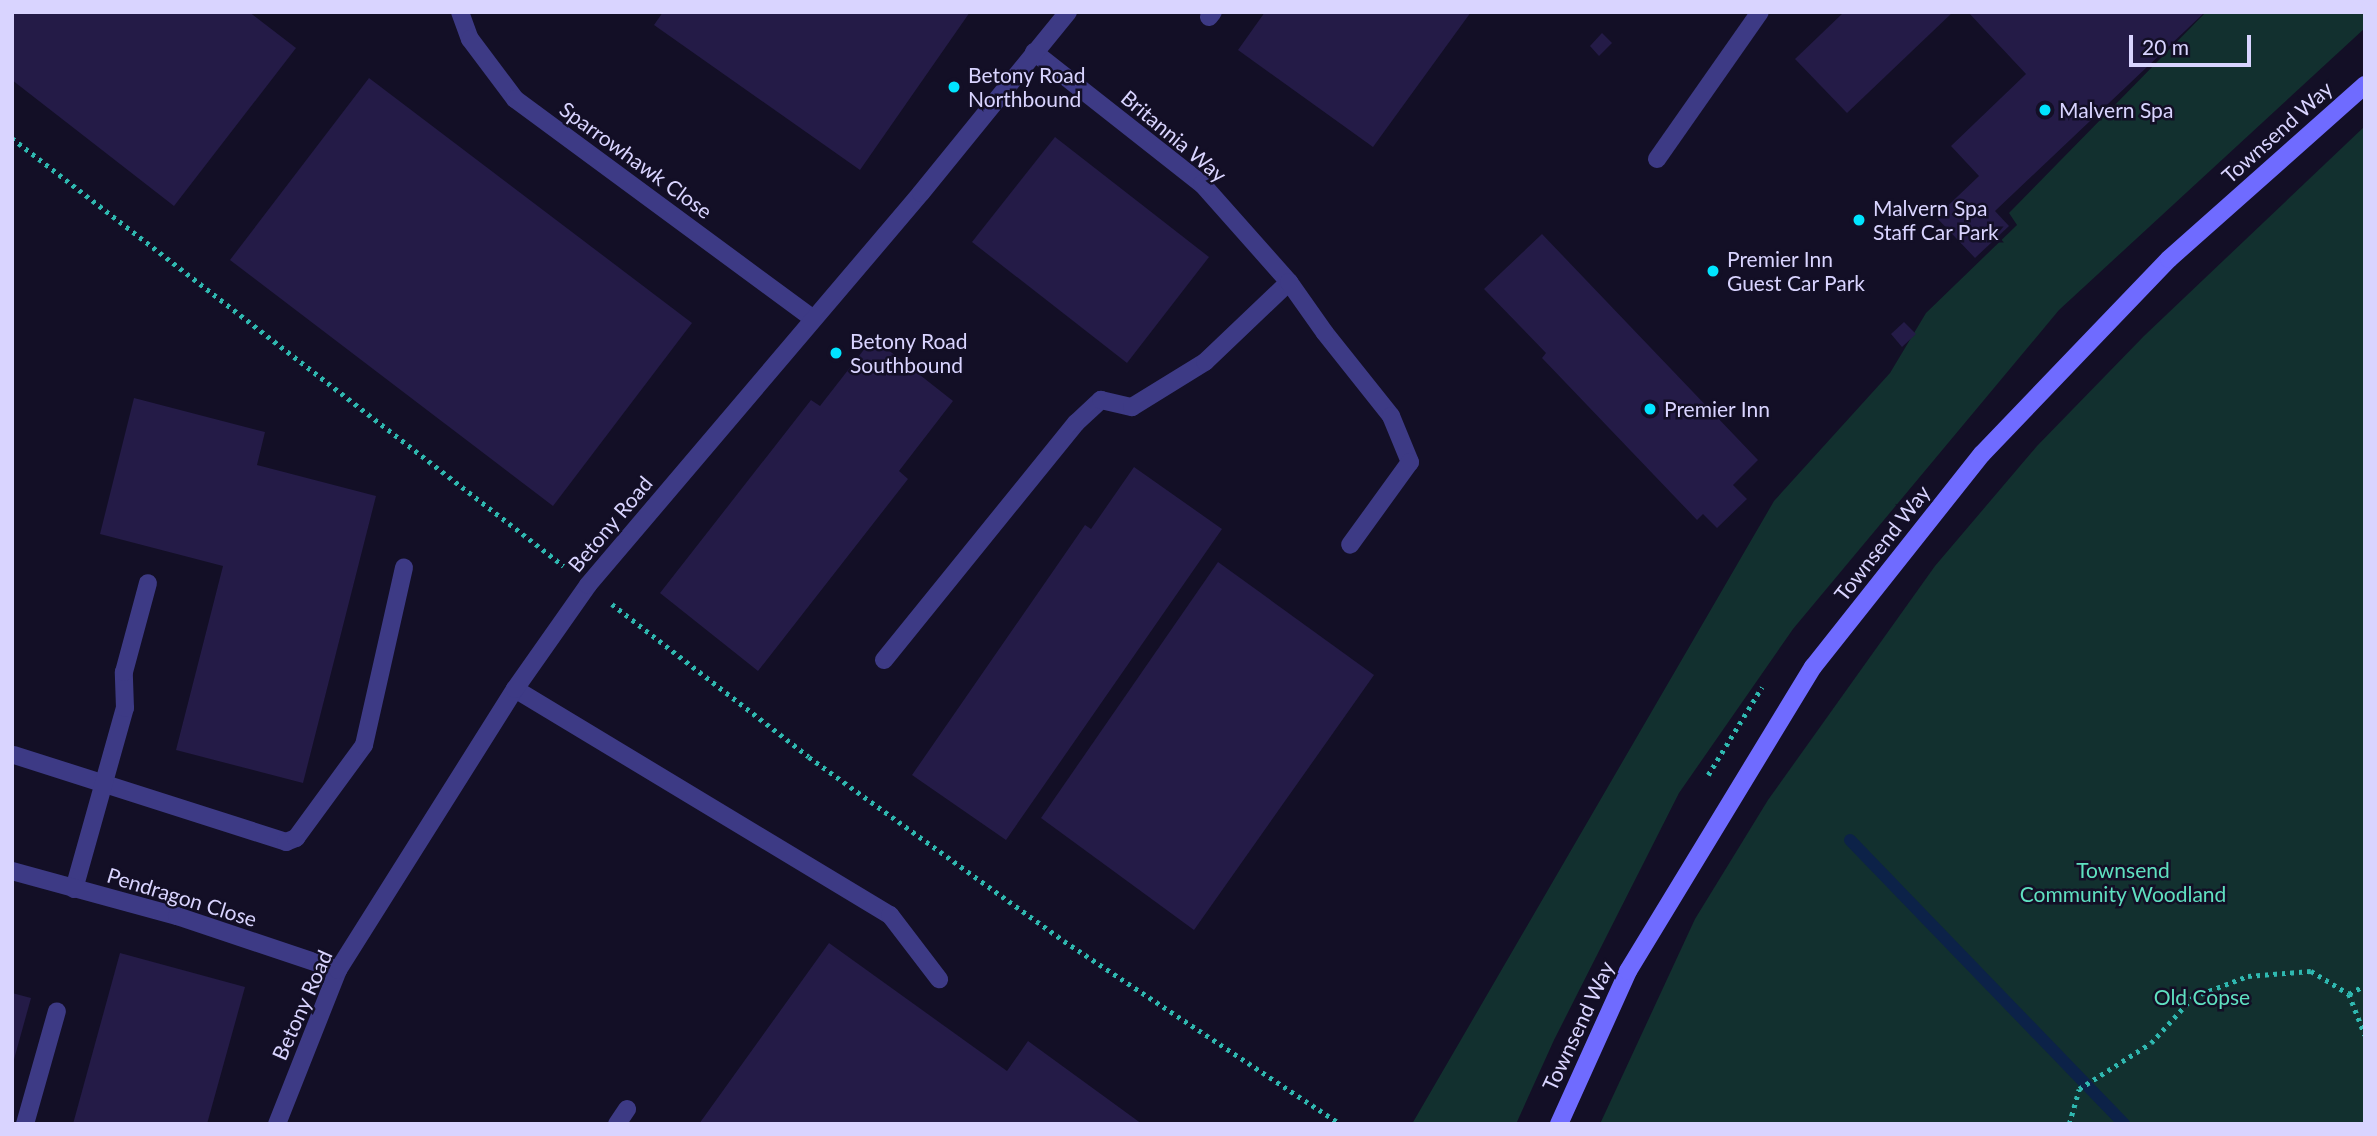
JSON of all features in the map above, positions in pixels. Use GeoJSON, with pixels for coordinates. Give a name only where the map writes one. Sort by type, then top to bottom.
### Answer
{"type":"FeatureCollection","features":[{"type":"Feature","properties":{"kind":"main road","name":"Townsend Way"},"geometry":{"type":"LineString","coordinates":[[1559,1124],[1628,971],[1813,667],[1982,454],[2169,259],[2365,85]]}},
{"type":"Feature","properties":{"kind":"street","name":"Sparrowhawk Close"},"geometry":{"type":"LineString","coordinates":[[460,12],[470,39],[515,99],[813,319]]}},
{"type":"Feature","properties":{"kind":"street","name":"Betony Road"},"geometry":{"type":"LineString","coordinates":[[277,1124],[338,970],[515,690],[588,585],[1068,12]]}},
{"type":"Feature","properties":{"kind":"street"},"geometry":{"type":"LineString","coordinates":[[1657,159],[1760,12]]}},
{"type":"Feature","properties":{"kind":"street","name":"Britannia Way"},"geometry":{"type":"LineString","coordinates":[[1034,52],[1202,184],[1289,282],[1325,333],[1391,416],[1410,462],[1350,545]]}},
{"type":"Feature","properties":{"kind":"street"},"geometry":{"type":"LineString","coordinates":[[884,660],[1076,423],[1101,400],[1132,407],[1205,362],[1289,282]]}},
{"type":"Feature","properties":{"kind":"street"},"geometry":{"type":"LineString","coordinates":[[14,755],[286,842],[296,838],[364,745],[404,567]]}},
{"type":"Feature","properties":{"kind":"street"},"geometry":{"type":"LineString","coordinates":[[74,888],[125,708],[124,672],[148,583]]}},
{"type":"Feature","properties":{"kind":"street"},"geometry":{"type":"LineString","coordinates":[[515,690],[890,915],[939,979]]}},
{"type":"Feature","properties":{"kind":"street","name":"Pendragon Close"},"geometry":{"type":"LineString","coordinates":[[12,871],[177,916],[338,970]]}},
{"type":"Feature","properties":{"kind":"street"},"geometry":{"type":"LineString","coordinates":[[25,1124],[57,1011]]}},
{"type":"Feature","properties":{"kind":"path"},"geometry":{"type":"LineString","coordinates":[[12,138],[809,757],[1053,933],[1340,1124]]}},
{"type":"Feature","properties":{"kind":"path"},"geometry":{"type":"LineString","coordinates":[[2069,1124],[2079,1089],[2151,1043],[2193,997],[2248,976],[2311,971],[2349,993],[2356,992],[2365,985]]}},
{"type":"Feature","properties":{"kind":"path"},"geometry":{"type":"LineString","coordinates":[[2349,993],[2365,1035]]}},
{"type":"Feature","properties":{"kind":"green space"},"geometry":{"type":"Polygon","coordinates":[[[2206,12],[2365,12],[2365,28],[2059,310],[1793,629],[1679,793],[1554,1040],[1516,1124],[1412,1124],[1774,501],[1890,373],[1926,313],[2017,225],[2009,213],[2206,12]]]}},
{"type":"Feature","properties":{"kind":"green space","name":"Townsend Community Woodland"},"geometry":{"type":"Polygon","coordinates":[[[2365,126],[2365,1124],[1600,1124],[1695,919],[1768,800],[1935,566],[2037,446],[2144,336],[2365,126]]]}},
{"type":"Feature","properties":{"kind":"building"},"geometry":{"type":"Polygon","coordinates":[[[12,12],[249,12],[296,48],[174,206],[12,80],[12,12]]]}},
{"type":"Feature","properties":{"kind":"building"},"geometry":{"type":"Polygon","coordinates":[[[663,12],[970,12],[860,170],[654,25],[663,12]]]}},
{"type":"Feature","properties":{"kind":"building"},"geometry":{"type":"Polygon","coordinates":[[[1265,12],[1471,12],[1373,147],[1238,50],[1265,12]]]}},
{"type":"Feature","properties":{"kind":"building"},"geometry":{"type":"Polygon","coordinates":[[[1844,12],[1953,12],[1847,113],[1795,59],[1844,12]]]}},
{"type":"Feature","properties":{"kind":"building","name":"Malvern Spa"},"geometry":{"type":"Polygon","coordinates":[[[1968,12],[2205,12],[1995,211],[2009,226],[1975,258],[1936,217],[1979,176],[1951,146],[2026,74],[1968,12]]]}},
{"type":"Feature","properties":{"kind":"building"},"geometry":{"type":"Polygon","coordinates":[[[1602,33],[1612,43],[1599,56],[1590,46],[1602,33]]]}},
{"type":"Feature","properties":{"kind":"building"},"geometry":{"type":"Polygon","coordinates":[[[369,78],[692,323],[553,506],[230,260],[369,78]]]}},
{"type":"Feature","properties":{"kind":"building"},"geometry":{"type":"Polygon","coordinates":[[[1055,137],[1209,257],[1127,363],[972,242],[1055,137]]]}},
{"type":"Feature","properties":{"kind":"building","name":"Premier Inn"},"geometry":{"type":"Polygon","coordinates":[[[1542,234],[1758,460],[1733,485],[1747,499],[1717,528],[1703,514],[1697,520],[1542,358],[1546,353],[1484,289],[1542,234]]]}},
{"type":"Feature","properties":{"kind":"building"},"geometry":{"type":"Polygon","coordinates":[[[1904,322],[1916,334],[1902,347],[1891,334],[1904,322]]]}},
{"type":"Feature","properties":{"kind":"building"},"geometry":{"type":"Polygon","coordinates":[[[873,338],[953,401],[899,471],[908,479],[758,671],[660,593],[811,400],[820,406],[873,338]]]}},
{"type":"Feature","properties":{"kind":"building"},"geometry":{"type":"Polygon","coordinates":[[[134,398],[265,432],[257,465],[376,496],[303,783],[176,750],[223,566],[100,534],[134,398]]]}},
{"type":"Feature","properties":{"kind":"building"},"geometry":{"type":"Polygon","coordinates":[[[1134,467],[1222,529],[1006,840],[912,775],[1085,525],[1091,529],[1134,467]]]}},
{"type":"Feature","properties":{"kind":"building"},"geometry":{"type":"Polygon","coordinates":[[[1218,562],[1374,675],[1194,930],[1041,818],[1218,562]]]}},
{"type":"Feature","properties":{"kind":"building"},"geometry":{"type":"Polygon","coordinates":[[[829,943],[1007,1071],[1028,1041],[1142,1124],[699,1124],[829,943]]]}},
{"type":"Feature","properties":{"kind":"building"},"geometry":{"type":"Polygon","coordinates":[[[120,953],[245,987],[207,1124],[73,1124],[120,953]]]}},
{"type":"Feature","properties":{"kind":"building"},"geometry":{"type":"Polygon","coordinates":[[[12,993],[31,998],[13,1063],[12,1063],[12,993]]]}},
{"type":"Feature","properties":{"kind":"waterway"},"geometry":{"type":"LineString","coordinates":[[1850,840],[2124,1124]]}},
{"type":"Feature","properties":{"kind":"place","name":"Betony Road Northbound"},"geometry":{"type":"Point","coordinates":[954,87]}},
{"type":"Feature","properties":{"kind":"place","name":"Malvern Spa"},"geometry":{"type":"Point","coordinates":[2045,110]}},
{"type":"Feature","properties":{"kind":"place","name":"Malvern Spa Staff Car Park"},"geometry":{"type":"Point","coordinates":[1859,220]}},
{"type":"Feature","properties":{"kind":"place","name":"Premier Inn Guest Car Park"},"geometry":{"type":"Point","coordinates":[1713,271]}},
{"type":"Feature","properties":{"kind":"place","name":"Betony Road Southbound"},"geometry":{"type":"Point","coordinates":[836,353]}},
{"type":"Feature","properties":{"kind":"place","name":"Premier Inn"},"geometry":{"type":"Point","coordinates":[1650,409]}},
{"type":"Feature","properties":{"kind":"park label","name":"Old Copse"},"geometry":{"type":"Point","coordinates":[2202,997]}}]}
